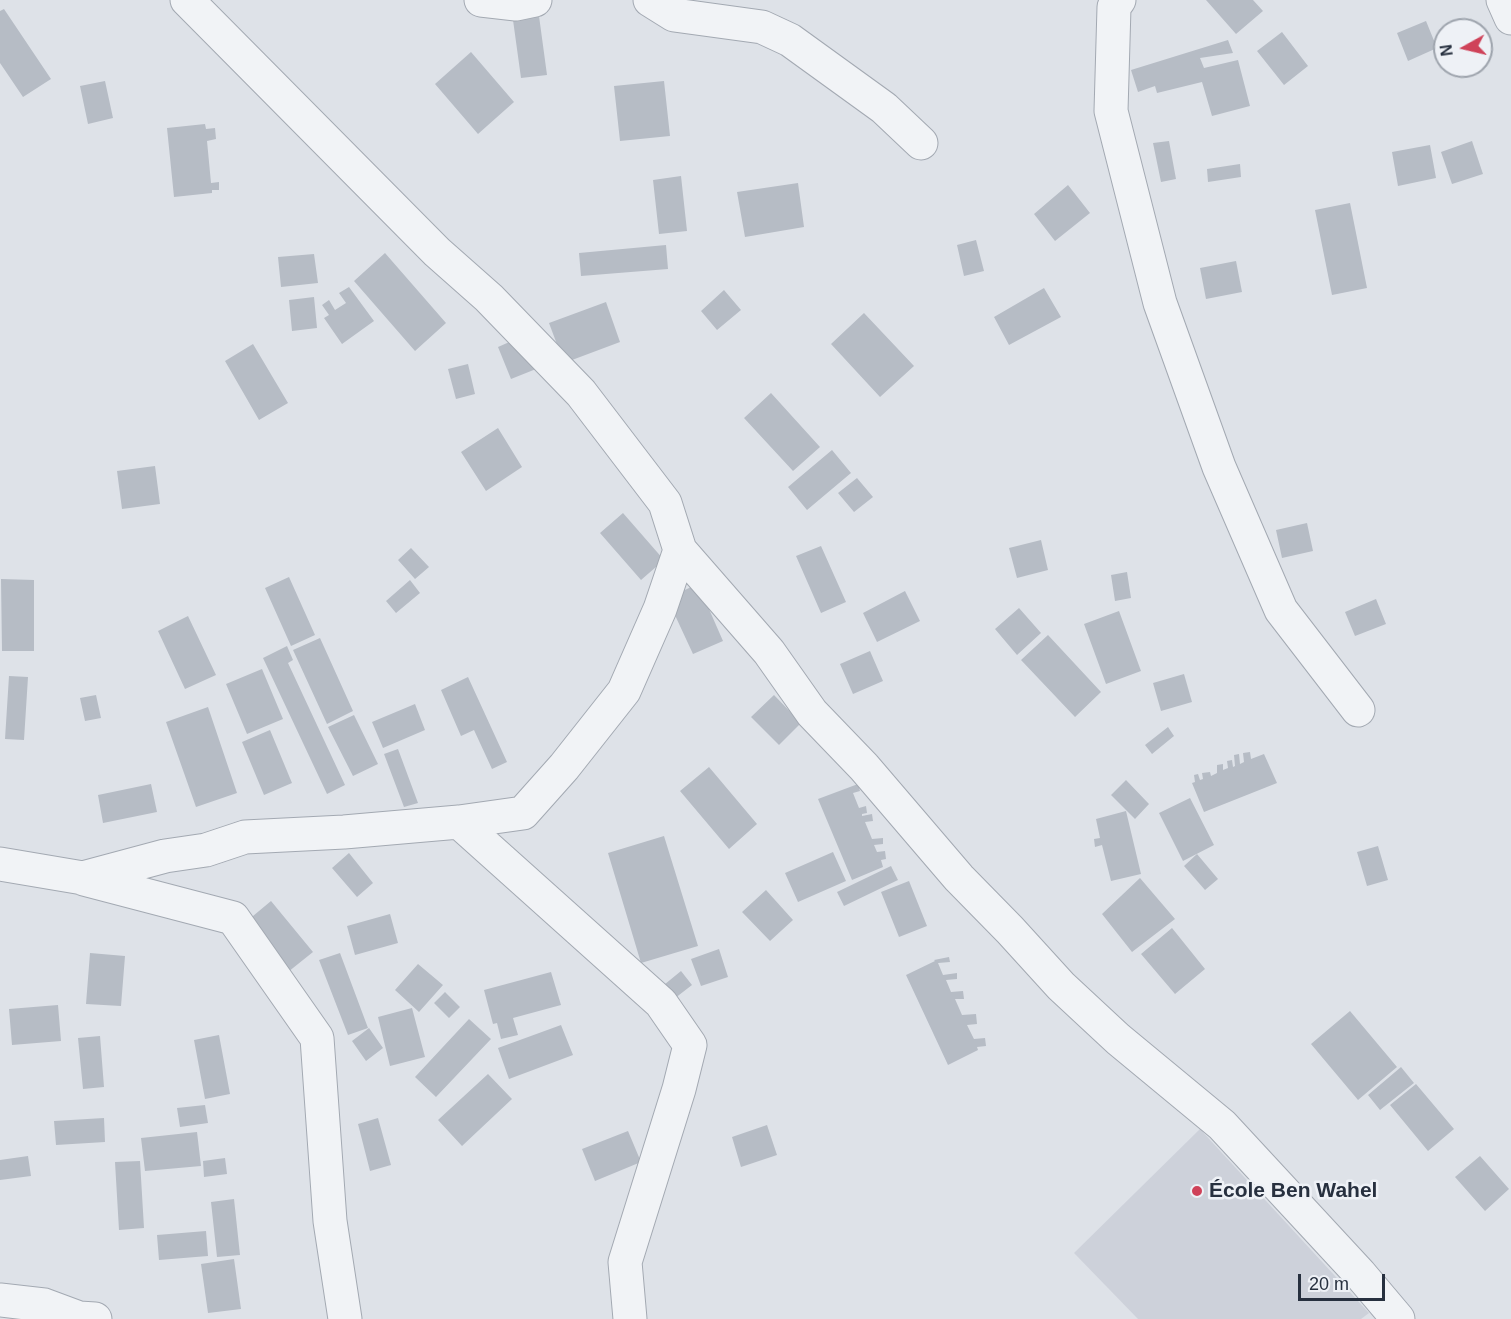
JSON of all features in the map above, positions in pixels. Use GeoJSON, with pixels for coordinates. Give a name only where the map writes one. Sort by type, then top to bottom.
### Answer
{"type":"FeatureCollection","features":[{"type":"Feature","properties":{"kind":"street"},"geometry":{"type":"LineString","coordinates":[[187,0],[437,252],[489,298],[581,393],[665,503],[680,550],[769,652],[812,713],[864,767],[959,878],[1061,986],[1118,1039],[1222,1125],[1360,1274],[1398,1319]]}},
{"type":"Feature","properties":{"kind":"street"},"geometry":{"type":"LineString","coordinates":[[481,0],[516,4],[536,0]]}},
{"type":"Feature","properties":{"kind":"street"},"geometry":{"type":"LineString","coordinates":[[650,0],[674,15],[762,27],[790,40],[884,108],[921,143]]}},
{"type":"Feature","properties":{"kind":"street"},"geometry":{"type":"LineString","coordinates":[[1119,0],[1114,7],[1112,111],[1160,303],[1219,467],[1281,610],[1359,710]]}},
{"type":"Feature","properties":{"kind":"street"},"geometry":{"type":"LineString","coordinates":[[1503,0],[1511,18]]}},
{"type":"Feature","properties":{"kind":"street"},"geometry":{"type":"LineString","coordinates":[[83,878],[165,856],[206,850],[245,837],[345,832],[459,822],[523,813],[564,767],[624,691],[660,609],[680,550]]}},
{"type":"Feature","properties":{"kind":"street"},"geometry":{"type":"LineString","coordinates":[[459,822],[661,1003],[690,1045],[679,1089],[625,1262],[630,1319]]}},
{"type":"Feature","properties":{"kind":"street"},"geometry":{"type":"LineString","coordinates":[[0,864],[83,878],[233,918],[317,1038],[330,1221],[345,1319]]}},
{"type":"Feature","properties":{"kind":"street"},"geometry":{"type":"LineString","coordinates":[[0,1300],[44,1305],[79,1318],[95,1319]]}},
{"type":"Feature","properties":{"kind":"shaded area","name":"École Ben Wahel"},"geometry":{"type":"Polygon","coordinates":[[[1200,1129],[1369,1313],[1361,1319],[1138,1319],[1074,1253],[1200,1129]]]}},
{"type":"Feature","properties":{"kind":"building"},"geometry":{"type":"Polygon","coordinates":[[[1206,0],[1253,0],[1263,11],[1236,34],[1206,0]]]}},
{"type":"Feature","properties":{"kind":"building"},"geometry":{"type":"Polygon","coordinates":[[[4,9],[51,79],[23,97],[0,63],[0,11],[4,9]]]}},
{"type":"Feature","properties":{"kind":"building"},"geometry":{"type":"Polygon","coordinates":[[[539,16],[547,75],[521,78],[513,20],[539,16]]]}},
{"type":"Feature","properties":{"kind":"building"},"geometry":{"type":"Polygon","coordinates":[[[1426,21],[1433,38],[1433,50],[1408,61],[1397,33],[1426,21]]]}},
{"type":"Feature","properties":{"kind":"building"},"geometry":{"type":"Polygon","coordinates":[[[1282,32],[1308,66],[1284,85],[1257,51],[1282,32]]]}},
{"type":"Feature","properties":{"kind":"building"},"geometry":{"type":"Polygon","coordinates":[[[1228,40],[1233,53],[1200,58],[1204,68],[1238,60],[1250,106],[1212,116],[1202,82],[1157,93],[1155,86],[1138,92],[1131,70],[1228,40]]]}},
{"type":"Feature","properties":{"kind":"building"},"geometry":{"type":"Polygon","coordinates":[[[471,52],[514,102],[478,134],[435,84],[471,52]]]}},
{"type":"Feature","properties":{"kind":"building"},"geometry":{"type":"Polygon","coordinates":[[[105,81],[113,118],[88,124],[80,86],[105,81]]]}},
{"type":"Feature","properties":{"kind":"building"},"geometry":{"type":"Polygon","coordinates":[[[664,81],[670,136],[620,141],[614,86],[664,81]]]}},
{"type":"Feature","properties":{"kind":"building"},"geometry":{"type":"Polygon","coordinates":[[[205,124],[206,129],[215,128],[216,139],[207,141],[211,183],[219,182],[219,190],[212,190],[212,193],[174,197],[167,128],[205,124]]]}},
{"type":"Feature","properties":{"kind":"building"},"geometry":{"type":"Polygon","coordinates":[[[1169,141],[1176,179],[1161,182],[1153,143],[1169,141]]]}},
{"type":"Feature","properties":{"kind":"building"},"geometry":{"type":"Polygon","coordinates":[[[1472,141],[1483,174],[1452,184],[1441,152],[1472,141]]]}},
{"type":"Feature","properties":{"kind":"building"},"geometry":{"type":"Polygon","coordinates":[[[1430,145],[1436,178],[1398,186],[1392,152],[1430,145]]]}},
{"type":"Feature","properties":{"kind":"building"},"geometry":{"type":"Polygon","coordinates":[[[1240,164],[1241,177],[1208,182],[1207,169],[1240,164]]]}},
{"type":"Feature","properties":{"kind":"building"},"geometry":{"type":"Polygon","coordinates":[[[681,176],[687,231],[659,234],[653,180],[681,176]]]}},
{"type":"Feature","properties":{"kind":"building"},"geometry":{"type":"Polygon","coordinates":[[[798,183],[804,227],[745,237],[737,192],[798,183]]]}},
{"type":"Feature","properties":{"kind":"building"},"geometry":{"type":"Polygon","coordinates":[[[1068,185],[1090,213],[1055,241],[1034,214],[1068,185]]]}},
{"type":"Feature","properties":{"kind":"building"},"geometry":{"type":"Polygon","coordinates":[[[1350,203],[1367,288],[1332,295],[1315,210],[1350,203]]]}},
{"type":"Feature","properties":{"kind":"building"},"geometry":{"type":"Polygon","coordinates":[[[976,240],[984,271],[964,276],[957,245],[976,240]]]}},
{"type":"Feature","properties":{"kind":"building"},"geometry":{"type":"Polygon","coordinates":[[[666,245],[668,269],[581,276],[579,253],[666,245]]]}},
{"type":"Feature","properties":{"kind":"building"},"geometry":{"type":"Polygon","coordinates":[[[385,253],[446,323],[415,351],[354,281],[385,253]]]}},
{"type":"Feature","properties":{"kind":"building"},"geometry":{"type":"Polygon","coordinates":[[[314,254],[318,283],[281,287],[278,257],[314,254]]]}},
{"type":"Feature","properties":{"kind":"building"},"geometry":{"type":"Polygon","coordinates":[[[1236,261],[1242,292],[1206,299],[1200,268],[1236,261]]]}},
{"type":"Feature","properties":{"kind":"building"},"geometry":{"type":"Polygon","coordinates":[[[349,287],[374,321],[342,344],[324,318],[329,315],[322,305],[329,300],[335,310],[346,303],[339,293],[349,287]]]}},
{"type":"Feature","properties":{"kind":"building"},"geometry":{"type":"Polygon","coordinates":[[[1044,288],[1061,317],[1009,345],[994,317],[1044,288]]]}},
{"type":"Feature","properties":{"kind":"building"},"geometry":{"type":"Polygon","coordinates":[[[724,290],[741,310],[717,330],[701,311],[724,290]]]}},
{"type":"Feature","properties":{"kind":"building"},"geometry":{"type":"Polygon","coordinates":[[[314,297],[317,328],[292,331],[289,300],[314,297]]]}},
{"type":"Feature","properties":{"kind":"building"},"geometry":{"type":"Polygon","coordinates":[[[606,302],[620,342],[564,363],[549,323],[606,302]]]}},
{"type":"Feature","properties":{"kind":"building"},"geometry":{"type":"Polygon","coordinates":[[[864,313],[914,366],[880,397],[831,344],[864,313]]]}},
{"type":"Feature","properties":{"kind":"building"},"geometry":{"type":"Polygon","coordinates":[[[523,336],[536,369],[511,379],[498,347],[523,336]]]}},
{"type":"Feature","properties":{"kind":"building"},"geometry":{"type":"Polygon","coordinates":[[[253,344],[288,403],[259,420],[225,361],[253,344]]]}},
{"type":"Feature","properties":{"kind":"building"},"geometry":{"type":"Polygon","coordinates":[[[468,364],[475,394],[456,399],[448,369],[468,364]]]}},
{"type":"Feature","properties":{"kind":"building"},"geometry":{"type":"Polygon","coordinates":[[[771,393],[820,447],[793,471],[744,418],[771,393]]]}},
{"type":"Feature","properties":{"kind":"building"},"geometry":{"type":"Polygon","coordinates":[[[498,428],[522,467],[486,491],[461,452],[498,428]]]}},
{"type":"Feature","properties":{"kind":"building"},"geometry":{"type":"Polygon","coordinates":[[[832,450],[851,473],[807,510],[788,487],[832,450]]]}},
{"type":"Feature","properties":{"kind":"building"},"geometry":{"type":"Polygon","coordinates":[[[155,466],[160,504],[122,509],[117,471],[155,466]]]}},
{"type":"Feature","properties":{"kind":"building"},"geometry":{"type":"Polygon","coordinates":[[[857,478],[873,497],[854,512],[838,493],[857,478]]]}},
{"type":"Feature","properties":{"kind":"building"},"geometry":{"type":"Polygon","coordinates":[[[623,513],[664,560],[641,580],[600,533],[623,513]]]}},
{"type":"Feature","properties":{"kind":"building"},"geometry":{"type":"Polygon","coordinates":[[[1307,523],[1313,551],[1282,558],[1276,530],[1307,523]]]}},
{"type":"Feature","properties":{"kind":"building"},"geometry":{"type":"Polygon","coordinates":[[[1041,540],[1048,570],[1017,578],[1009,548],[1041,540]]]}},
{"type":"Feature","properties":{"kind":"building"},"geometry":{"type":"Polygon","coordinates":[[[821,546],[846,602],[821,613],[796,556],[821,546]]]}},
{"type":"Feature","properties":{"kind":"building"},"geometry":{"type":"Polygon","coordinates":[[[411,548],[429,567],[415,579],[398,560],[411,548]]]}},
{"type":"Feature","properties":{"kind":"building"},"geometry":{"type":"Polygon","coordinates":[[[1127,572],[1131,598],[1115,601],[1111,575],[1127,572]]]}},
{"type":"Feature","properties":{"kind":"building"},"geometry":{"type":"Polygon","coordinates":[[[289,577],[315,635],[291,646],[265,588],[289,577]]]}},
{"type":"Feature","properties":{"kind":"building"},"geometry":{"type":"Polygon","coordinates":[[[1,579],[34,580],[34,651],[2,651],[1,579]]]}},
{"type":"Feature","properties":{"kind":"building"},"geometry":{"type":"Polygon","coordinates":[[[410,580],[420,593],[396,613],[386,601],[410,580]]]}},
{"type":"Feature","properties":{"kind":"building"},"geometry":{"type":"Polygon","coordinates":[[[698,584],[723,641],[693,654],[667,598],[698,584]]]}},
{"type":"Feature","properties":{"kind":"building"},"geometry":{"type":"Polygon","coordinates":[[[905,591],[920,621],[877,642],[863,613],[905,591]]]}},
{"type":"Feature","properties":{"kind":"building"},"geometry":{"type":"Polygon","coordinates":[[[1376,599],[1386,624],[1355,636],[1345,612],[1376,599]]]}},
{"type":"Feature","properties":{"kind":"building"},"geometry":{"type":"Polygon","coordinates":[[[1019,608],[1041,633],[1017,655],[995,629],[1019,608]]]}},
{"type":"Feature","properties":{"kind":"building"},"geometry":{"type":"Polygon","coordinates":[[[1119,611],[1141,671],[1106,684],[1084,624],[1119,611]]]}},
{"type":"Feature","properties":{"kind":"building"},"geometry":{"type":"Polygon","coordinates":[[[188,616],[216,675],[185,689],[158,631],[188,616]]]}},
{"type":"Feature","properties":{"kind":"building"},"geometry":{"type":"Polygon","coordinates":[[[1048,635],[1101,692],[1075,717],[1021,660],[1048,635]]]}},
{"type":"Feature","properties":{"kind":"building"},"geometry":{"type":"Polygon","coordinates":[[[320,638],[353,711],[327,724],[293,650],[320,638]]]}},
{"type":"Feature","properties":{"kind":"building"},"geometry":{"type":"Polygon","coordinates":[[[287,646],[293,660],[288,663],[345,785],[327,794],[263,658],[287,646]]]}},
{"type":"Feature","properties":{"kind":"building"},"geometry":{"type":"Polygon","coordinates":[[[870,651],[883,681],[853,694],[840,664],[870,651]]]}},
{"type":"Feature","properties":{"kind":"building"},"geometry":{"type":"Polygon","coordinates":[[[262,669],[283,719],[247,734],[226,684],[262,669]]]}},
{"type":"Feature","properties":{"kind":"building"},"geometry":{"type":"Polygon","coordinates":[[[1184,674],[1192,702],[1161,711],[1153,683],[1184,674]]]}},
{"type":"Feature","properties":{"kind":"building"},"geometry":{"type":"Polygon","coordinates":[[[9,676],[28,677],[24,740],[5,739],[9,676]]]}},
{"type":"Feature","properties":{"kind":"building"},"geometry":{"type":"Polygon","coordinates":[[[468,677],[507,762],[492,769],[474,730],[461,736],[441,690],[468,677]]]}},
{"type":"Feature","properties":{"kind":"building"},"geometry":{"type":"Polygon","coordinates":[[[96,695],[101,718],[85,721],[80,698],[96,695]]]}},
{"type":"Feature","properties":{"kind":"building"},"geometry":{"type":"Polygon","coordinates":[[[774,695],[801,723],[779,745],[751,717],[774,695]]]}},
{"type":"Feature","properties":{"kind":"building"},"geometry":{"type":"Polygon","coordinates":[[[415,704],[425,730],[383,748],[372,722],[415,704]]]}},
{"type":"Feature","properties":{"kind":"building"},"geometry":{"type":"Polygon","coordinates":[[[208,707],[237,793],[196,807],[166,722],[208,707]]]}},
{"type":"Feature","properties":{"kind":"building"},"geometry":{"type":"Polygon","coordinates":[[[354,715],[378,764],[353,776],[328,727],[354,715]]]}},
{"type":"Feature","properties":{"kind":"building"},"geometry":{"type":"Polygon","coordinates":[[[1168,727],[1174,736],[1152,754],[1145,745],[1168,727]]]}},
{"type":"Feature","properties":{"kind":"building"},"geometry":{"type":"Polygon","coordinates":[[[270,730],[292,783],[264,795],[242,742],[270,730]]]}},
{"type":"Feature","properties":{"kind":"building"},"geometry":{"type":"Polygon","coordinates":[[[398,749],[418,803],[404,807],[384,754],[398,749]]]}},
{"type":"Feature","properties":{"kind":"building"},"geometry":{"type":"Polygon","coordinates":[[[1250,752],[1251,759],[1264,754],[1277,783],[1204,812],[1192,783],[1195,782],[1194,775],[1198,774],[1200,780],[1203,779],[1202,773],[1210,772],[1211,776],[1217,773],[1217,765],[1223,764],[1223,770],[1228,768],[1227,761],[1232,760],[1233,767],[1235,766],[1234,755],[1239,754],[1240,764],[1244,762],[1243,753],[1250,752]]]}},
{"type":"Feature","properties":{"kind":"building"},"geometry":{"type":"Polygon","coordinates":[[[709,767],[757,824],[729,849],[680,791],[709,767]]]}},
{"type":"Feature","properties":{"kind":"building"},"geometry":{"type":"Polygon","coordinates":[[[1126,780],[1149,804],[1135,819],[1111,795],[1126,780]]]}},
{"type":"Feature","properties":{"kind":"building"},"geometry":{"type":"Polygon","coordinates":[[[151,784],[157,812],[103,823],[98,795],[151,784]]]}},
{"type":"Feature","properties":{"kind":"building"},"geometry":{"type":"Polygon","coordinates":[[[858,784],[860,791],[853,793],[859,808],[866,806],[867,813],[862,816],[872,814],[873,821],[865,822],[872,839],[883,838],[883,844],[874,845],[877,852],[885,851],[886,859],[881,860],[883,867],[852,880],[818,799],[858,784]]]}},
{"type":"Feature","properties":{"kind":"building"},"geometry":{"type":"Polygon","coordinates":[[[1190,798],[1214,845],[1183,861],[1159,813],[1190,798]]]}},
{"type":"Feature","properties":{"kind":"building"},"geometry":{"type":"Polygon","coordinates":[[[1126,811],[1141,874],[1111,881],[1102,845],[1095,847],[1094,839],[1100,838],[1096,819],[1126,811]]]}},
{"type":"Feature","properties":{"kind":"building"},"geometry":{"type":"Polygon","coordinates":[[[664,836],[698,946],[641,963],[608,853],[664,836]]]}},
{"type":"Feature","properties":{"kind":"building"},"geometry":{"type":"Polygon","coordinates":[[[1378,846],[1388,880],[1367,886],[1357,852],[1378,846]]]}},
{"type":"Feature","properties":{"kind":"building"},"geometry":{"type":"Polygon","coordinates":[[[833,852],[846,881],[798,902],[785,873],[833,852]]]}},
{"type":"Feature","properties":{"kind":"building"},"geometry":{"type":"Polygon","coordinates":[[[349,853],[373,883],[357,897],[332,868],[349,853]]]}},
{"type":"Feature","properties":{"kind":"building"},"geometry":{"type":"Polygon","coordinates":[[[1197,854],[1218,879],[1205,890],[1184,866],[1197,854]]]}},
{"type":"Feature","properties":{"kind":"building"},"geometry":{"type":"Polygon","coordinates":[[[891,866],[898,880],[844,906],[837,892],[891,866]]]}},
{"type":"Feature","properties":{"kind":"building"},"geometry":{"type":"Polygon","coordinates":[[[1140,878],[1175,919],[1132,952],[1102,914],[1140,878]]]}},
{"type":"Feature","properties":{"kind":"building"},"geometry":{"type":"Polygon","coordinates":[[[909,881],[927,926],[899,937],[881,892],[909,881]]]}},
{"type":"Feature","properties":{"kind":"building"},"geometry":{"type":"Polygon","coordinates":[[[766,890],[793,920],[770,941],[742,912],[766,890]]]}},
{"type":"Feature","properties":{"kind":"building"},"geometry":{"type":"Polygon","coordinates":[[[271,901],[313,952],[288,972],[247,921],[271,901]]]}},
{"type":"Feature","properties":{"kind":"building"},"geometry":{"type":"Polygon","coordinates":[[[390,914],[398,943],[355,955],[347,926],[390,914]]]}},
{"type":"Feature","properties":{"kind":"building"},"geometry":{"type":"Polygon","coordinates":[[[1172,928],[1205,969],[1175,994],[1141,954],[1172,928]]]}},
{"type":"Feature","properties":{"kind":"building"},"geometry":{"type":"Polygon","coordinates":[[[719,949],[728,977],[701,986],[691,959],[719,949]]]}},
{"type":"Feature","properties":{"kind":"building"},"geometry":{"type":"Polygon","coordinates":[[[90,953],[125,956],[121,1006],[86,1004],[90,953]]]}},
{"type":"Feature","properties":{"kind":"building"},"geometry":{"type":"Polygon","coordinates":[[[340,953],[368,1028],[348,1035],[319,960],[340,953]]]}},
{"type":"Feature","properties":{"kind":"building"},"geometry":{"type":"Polygon","coordinates":[[[949,957],[950,962],[938,963],[943,975],[957,973],[957,979],[946,980],[951,992],[963,991],[964,999],[955,999],[962,1015],[976,1014],[977,1024],[967,1025],[974,1039],[985,1038],[986,1046],[977,1047],[978,1050],[948,1065],[906,975],[934,960],[949,957]]]}},
{"type":"Feature","properties":{"kind":"building"},"geometry":{"type":"Polygon","coordinates":[[[418,964],[443,985],[419,1012],[395,990],[418,964]]]}},
{"type":"Feature","properties":{"kind":"building"},"geometry":{"type":"Polygon","coordinates":[[[681,971],[692,985],[670,1002],[659,989],[681,971]]]}},
{"type":"Feature","properties":{"kind":"building"},"geometry":{"type":"Polygon","coordinates":[[[551,972],[561,1005],[513,1018],[518,1035],[501,1039],[497,1023],[493,1024],[484,990],[551,972]]]}},
{"type":"Feature","properties":{"kind":"building"},"geometry":{"type":"Polygon","coordinates":[[[445,992],[460,1007],[449,1018],[434,1003],[445,992]]]}},
{"type":"Feature","properties":{"kind":"building"},"geometry":{"type":"Polygon","coordinates":[[[58,1005],[61,1041],[12,1045],[9,1009],[58,1005]]]}},
{"type":"Feature","properties":{"kind":"building"},"geometry":{"type":"Polygon","coordinates":[[[412,1008],[425,1057],[390,1066],[378,1017],[412,1008]]]}},
{"type":"Feature","properties":{"kind":"building"},"geometry":{"type":"Polygon","coordinates":[[[1350,1011],[1397,1067],[1358,1100],[1311,1044],[1350,1011]]]}},
{"type":"Feature","properties":{"kind":"building"},"geometry":{"type":"Polygon","coordinates":[[[469,1019],[491,1039],[436,1097],[415,1077],[469,1019]]]}},
{"type":"Feature","properties":{"kind":"building"},"geometry":{"type":"Polygon","coordinates":[[[561,1025],[573,1055],[509,1079],[498,1048],[561,1025]]]}},
{"type":"Feature","properties":{"kind":"building"},"geometry":{"type":"Polygon","coordinates":[[[369,1028],[383,1048],[366,1061],[352,1041],[369,1028]]]}},
{"type":"Feature","properties":{"kind":"building"},"geometry":{"type":"Polygon","coordinates":[[[219,1035],[230,1094],[205,1099],[194,1040],[219,1035]]]}},
{"type":"Feature","properties":{"kind":"building"},"geometry":{"type":"Polygon","coordinates":[[[100,1036],[104,1087],[83,1089],[78,1038],[100,1036]]]}},
{"type":"Feature","properties":{"kind":"building"},"geometry":{"type":"Polygon","coordinates":[[[1401,1067],[1414,1083],[1380,1110],[1368,1095],[1401,1067]]]}},
{"type":"Feature","properties":{"kind":"building"},"geometry":{"type":"Polygon","coordinates":[[[488,1074],[512,1099],[462,1146],[438,1120],[488,1074]]]}},
{"type":"Feature","properties":{"kind":"building"},"geometry":{"type":"Polygon","coordinates":[[[1416,1084],[1454,1129],[1428,1151],[1390,1105],[1416,1084]]]}},
{"type":"Feature","properties":{"kind":"building"},"geometry":{"type":"Polygon","coordinates":[[[205,1105],[208,1123],[180,1127],[177,1108],[205,1105]]]}},
{"type":"Feature","properties":{"kind":"building"},"geometry":{"type":"Polygon","coordinates":[[[104,1118],[105,1142],[56,1145],[54,1121],[104,1118]]]}},
{"type":"Feature","properties":{"kind":"building"},"geometry":{"type":"Polygon","coordinates":[[[378,1118],[391,1165],[370,1171],[358,1124],[378,1118]]]}},
{"type":"Feature","properties":{"kind":"building"},"geometry":{"type":"Polygon","coordinates":[[[767,1125],[777,1155],[741,1167],[732,1137],[767,1125]]]}},
{"type":"Feature","properties":{"kind":"building"},"geometry":{"type":"Polygon","coordinates":[[[628,1131],[641,1162],[595,1181],[582,1149],[628,1131]]]}},
{"type":"Feature","properties":{"kind":"building"},"geometry":{"type":"Polygon","coordinates":[[[197,1132],[201,1166],[145,1171],[141,1138],[197,1132]]]}},
{"type":"Feature","properties":{"kind":"building"},"geometry":{"type":"Polygon","coordinates":[[[28,1156],[31,1176],[0,1180],[0,1160],[28,1156]]]}},
{"type":"Feature","properties":{"kind":"building"},"geometry":{"type":"Polygon","coordinates":[[[1480,1156],[1509,1189],[1485,1211],[1455,1177],[1480,1156]]]}},
{"type":"Feature","properties":{"kind":"building"},"geometry":{"type":"Polygon","coordinates":[[[225,1158],[227,1174],[204,1177],[203,1161],[225,1158]]]}},
{"type":"Feature","properties":{"kind":"building"},"geometry":{"type":"Polygon","coordinates":[[[140,1161],[144,1228],[119,1230],[115,1162],[140,1161]]]}},
{"type":"Feature","properties":{"kind":"building"},"geometry":{"type":"Polygon","coordinates":[[[234,1199],[240,1255],[217,1257],[211,1202],[234,1199]]]}},
{"type":"Feature","properties":{"kind":"building"},"geometry":{"type":"Polygon","coordinates":[[[206,1231],[208,1256],[159,1260],[157,1235],[206,1231]]]}},
{"type":"Feature","properties":{"kind":"building"},"geometry":{"type":"Polygon","coordinates":[[[234,1259],[241,1309],[208,1313],[201,1264],[234,1259]]]}},
{"type":"Feature","properties":{"kind":"place","name":"École Ben Wahel"},"geometry":{"type":"Point","coordinates":[1197,1191]}}]}
